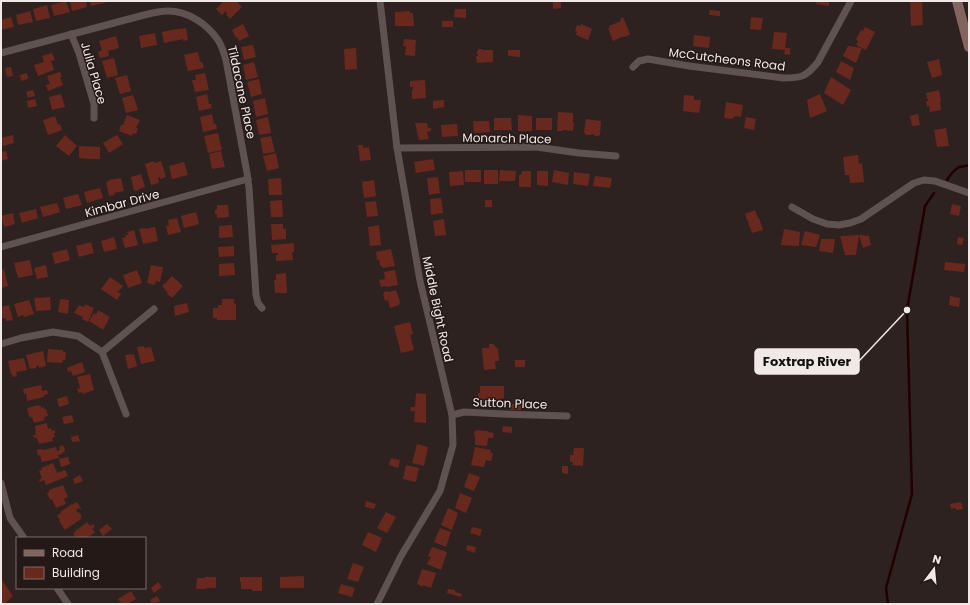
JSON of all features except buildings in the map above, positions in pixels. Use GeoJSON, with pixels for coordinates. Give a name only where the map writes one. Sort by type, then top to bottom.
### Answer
{"type":"FeatureCollection","features":[{"type":"Feature","properties":{"kind":"main road"},"geometry":{"type":"LineString","coordinates":[[957,1],[969,47]]}},
{"type":"Feature","properties":{"kind":"street","name":"Middle Bight Road"},"geometry":{"type":"LineString","coordinates":[[377,604],[401,556],[440,490],[453,445],[452,415],[420,281],[398,148],[380,1]]}},
{"type":"Feature","properties":{"kind":"street","name":"McCutcheons Road"},"geometry":{"type":"LineString","coordinates":[[632,67],[638,61],[648,59],[689,66],[783,78],[803,76],[811,71],[818,62],[851,1]]}},
{"type":"Feature","properties":{"kind":"street","name":"Tildacane Place"},"geometry":{"type":"LineString","coordinates":[[1,53],[144,15],[168,11],[180,12],[189,15],[204,25],[217,39],[224,56],[248,179],[256,295],[262,308]]}},
{"type":"Feature","properties":{"kind":"street","name":"Julia Place"},"geometry":{"type":"LineString","coordinates":[[70,34],[79,53],[94,104],[94,118]]}},
{"type":"Feature","properties":{"kind":"street","name":"Monarch Place"},"geometry":{"type":"LineString","coordinates":[[398,148],[536,147],[616,156]]}},
{"type":"Feature","properties":{"kind":"street","name":"Kimbar Drive"},"geometry":{"type":"LineString","coordinates":[[1,247],[248,179]]}},
{"type":"Feature","properties":{"kind":"street"},"geometry":{"type":"LineString","coordinates":[[792,207],[813,219],[827,224],[839,224],[850,223],[861,219],[914,183],[924,180],[935,181],[969,193]]}},
{"type":"Feature","properties":{"kind":"street"},"geometry":{"type":"LineString","coordinates":[[102,352],[154,309]]}},
{"type":"Feature","properties":{"kind":"street"},"geometry":{"type":"LineString","coordinates":[[1,344],[21,338],[53,332],[78,336],[102,352],[126,414]]}},
{"type":"Feature","properties":{"kind":"street","name":"Sutton Place"},"geometry":{"type":"LineString","coordinates":[[452,415],[464,412],[567,416]]}},
{"type":"Feature","properties":{"kind":"street"},"geometry":{"type":"LineString","coordinates":[[1,483],[10,518],[23,537]]}},
{"type":"Feature","properties":{"kind":"street"},"geometry":{"type":"LineString","coordinates":[[58,589],[68,604]]}},
{"type":"Feature","properties":{"kind":"waterway"},"geometry":{"type":"LineString","coordinates":[[947,180],[957,168],[969,165]]}},
{"type":"Feature","properties":{"kind":"waterway"},"geometry":{"type":"LineString","coordinates":[[888,604],[886,588],[912,494],[907,310],[925,206],[934,193]]}},
{"type":"Feature","properties":{"kind":"place","name":"Foxtrap River"},"geometry":{"type":"Point","coordinates":[907,310]}}]}
